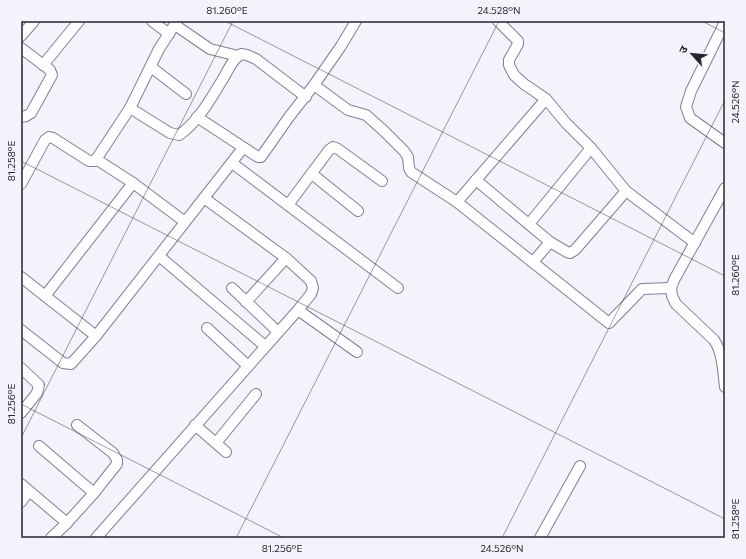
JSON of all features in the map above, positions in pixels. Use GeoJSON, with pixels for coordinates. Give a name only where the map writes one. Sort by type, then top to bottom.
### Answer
{"type":"FeatureCollection","features":[{"type":"Feature","properties":{"kind":"street"},"geometry":{"type":"LineString","coordinates":[[21,36],[34,21]]}},
{"type":"Feature","properties":{"kind":"street"},"geometry":{"type":"LineString","coordinates":[[43,65],[79,21]]}},
{"type":"Feature","properties":{"kind":"street"},"geometry":{"type":"LineString","coordinates":[[152,21],[169,34]]}},
{"type":"Feature","properties":{"kind":"street"},"geometry":{"type":"LineString","coordinates":[[197,117],[243,148],[261,157],[289,117],[306,97],[341,46],[356,21]]}},
{"type":"Feature","properties":{"kind":"street"},"geometry":{"type":"LineString","coordinates":[[498,21],[518,41],[518,44],[509,60],[509,65],[514,75],[546,99],[566,123],[591,148],[626,190],[695,243]]}},
{"type":"Feature","properties":{"kind":"street"},"geometry":{"type":"LineString","coordinates":[[725,22],[691,91],[686,106],[690,118],[725,143]]}},
{"type":"Feature","properties":{"kind":"street"},"geometry":{"type":"LineString","coordinates":[[21,184],[45,140],[49,137],[53,138],[89,161],[93,162],[96,159],[130,108],[159,49],[176,23],[210,49],[238,56],[244,54],[256,59],[306,97]]}},
{"type":"Feature","properties":{"kind":"street"},"geometry":{"type":"LineString","coordinates":[[21,48],[52,73],[51,79],[31,114],[21,117]]}},
{"type":"Feature","properties":{"kind":"street"},"geometry":{"type":"LineString","coordinates":[[130,108],[176,136],[182,133],[197,117],[212,97],[238,56]]}},
{"type":"Feature","properties":{"kind":"street"},"geometry":{"type":"LineString","coordinates":[[151,67],[186,94]]}},
{"type":"Feature","properties":{"kind":"street"},"geometry":{"type":"LineString","coordinates":[[314,85],[348,110],[366,115],[404,151],[408,157],[411,172],[457,202],[609,323],[642,289],[671,288]]}},
{"type":"Feature","properties":{"kind":"street"},"geometry":{"type":"LineString","coordinates":[[457,202],[546,99]]}},
{"type":"Feature","properties":{"kind":"street"},"geometry":{"type":"LineString","coordinates":[[288,205],[331,148],[335,147],[382,181]]}},
{"type":"Feature","properties":{"kind":"street"},"geometry":{"type":"LineString","coordinates":[[21,330],[64,363],[69,364],[74,361],[96,336],[243,148]]}},
{"type":"Feature","properties":{"kind":"street"},"geometry":{"type":"LineString","coordinates":[[529,224],[591,148]]}},
{"type":"Feature","properties":{"kind":"street"},"geometry":{"type":"LineString","coordinates":[[96,159],[132,183],[185,222]]}},
{"type":"Feature","properties":{"kind":"street"},"geometry":{"type":"LineString","coordinates":[[232,163],[398,288]]}},
{"type":"Feature","properties":{"kind":"street"},"geometry":{"type":"LineString","coordinates":[[312,174],[358,211]]}},
{"type":"Feature","properties":{"kind":"street"},"geometry":{"type":"LineString","coordinates":[[476,180],[550,242],[566,252],[572,252],[626,190]]}},
{"type":"Feature","properties":{"kind":"street"},"geometry":{"type":"LineString","coordinates":[[45,296],[132,183]]}},
{"type":"Feature","properties":{"kind":"street"},"geometry":{"type":"LineString","coordinates":[[725,188],[678,271],[671,288],[672,296],[676,304],[714,340],[718,346],[723,359],[725,387]]}},
{"type":"Feature","properties":{"kind":"street"},"geometry":{"type":"LineString","coordinates":[[96,538],[298,310],[311,294],[313,288],[313,284],[286,258],[204,198]]}},
{"type":"Feature","properties":{"kind":"street"},"geometry":{"type":"LineString","coordinates":[[533,262],[550,242]]}},
{"type":"Feature","properties":{"kind":"street"},"geometry":{"type":"LineString","coordinates":[[159,256],[266,346]]}},
{"type":"Feature","properties":{"kind":"street"},"geometry":{"type":"LineString","coordinates":[[246,302],[286,258]]}},
{"type":"Feature","properties":{"kind":"street"},"geometry":{"type":"LineString","coordinates":[[21,277],[96,336]]}},
{"type":"Feature","properties":{"kind":"street"},"geometry":{"type":"LineString","coordinates":[[232,288],[278,332]]}},
{"type":"Feature","properties":{"kind":"street"},"geometry":{"type":"LineString","coordinates":[[298,310],[357,352]]}},
{"type":"Feature","properties":{"kind":"street"},"geometry":{"type":"LineString","coordinates":[[207,328],[248,366]]}},
{"type":"Feature","properties":{"kind":"street"},"geometry":{"type":"LineString","coordinates":[[21,368],[38,383],[39,388],[37,393],[21,413]]}},
{"type":"Feature","properties":{"kind":"street"},"geometry":{"type":"LineString","coordinates":[[216,443],[256,394]]}},
{"type":"Feature","properties":{"kind":"street"},"geometry":{"type":"LineString","coordinates":[[51,538],[67,523],[94,493],[115,468],[117,460],[113,453],[78,425]]}},
{"type":"Feature","properties":{"kind":"street"},"geometry":{"type":"LineString","coordinates":[[195,425],[226,452]]}},
{"type":"Feature","properties":{"kind":"street"},"geometry":{"type":"LineString","coordinates":[[39,446],[94,493]]}},
{"type":"Feature","properties":{"kind":"street"},"geometry":{"type":"LineString","coordinates":[[540,538],[580,466]]}},
{"type":"Feature","properties":{"kind":"street"},"geometry":{"type":"LineString","coordinates":[[21,484],[67,523]]}},
{"type":"Feature","properties":{"kind":"street"},"geometry":{"type":"LineString","coordinates":[[21,502],[29,491]]}}]}
